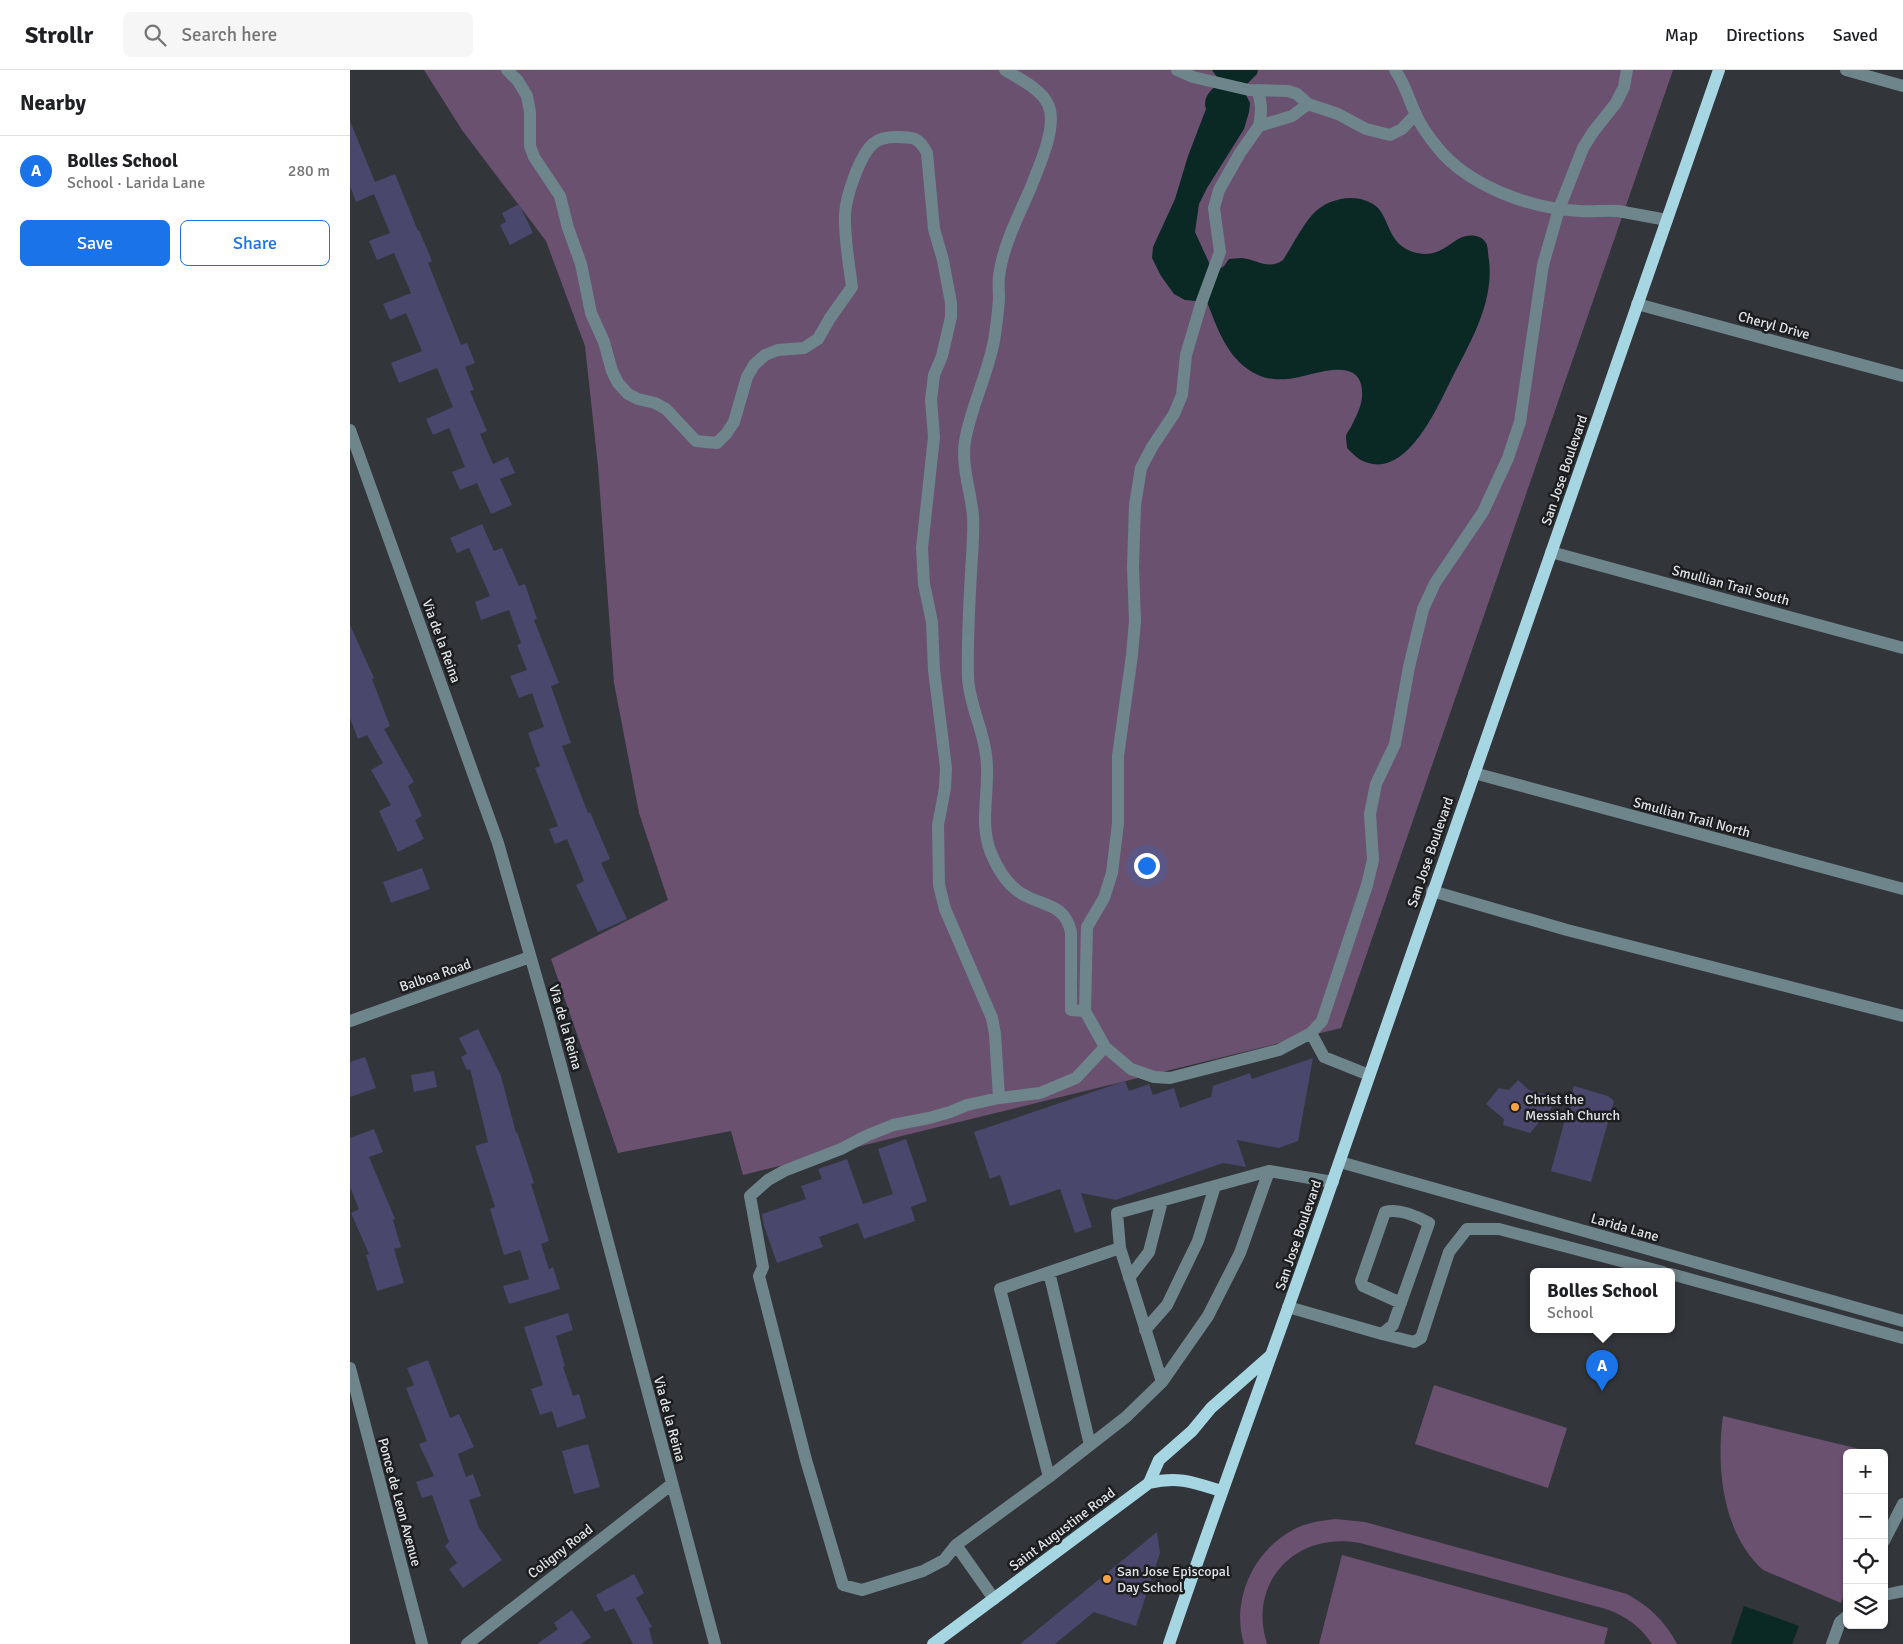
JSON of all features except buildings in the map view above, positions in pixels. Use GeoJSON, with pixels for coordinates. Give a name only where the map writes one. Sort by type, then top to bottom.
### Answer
{"type":"FeatureCollection","features":[{"type":"Feature","properties":{"kind":"main road","name":"San Jose Boulevard"},"geometry":{"type":"LineString","coordinates":[[1169,1644],[1221,1491],[1340,1162],[1432,891],[1719,70]]}},
{"type":"Feature","properties":{"kind":"main road"},"geometry":{"type":"LineString","coordinates":[[1149,1483],[1160,1460],[1192,1431],[1211,1408],[1272,1354]]}},
{"type":"Feature","properties":{"kind":"main road","name":"Saint Augustine Road"},"geometry":{"type":"LineString","coordinates":[[933,1644],[1149,1483],[1167,1479],[1189,1481],[1221,1491]]}},
{"type":"Feature","properties":{"kind":"street"},"geometry":{"type":"LineString","coordinates":[[507,70],[527,96],[530,112],[530,146],[534,157],[560,196],[568,228],[581,264],[591,313],[604,342],[618,383],[628,394],[638,399],[655,403],[666,409],[696,441],[717,443],[734,422],[747,377],[754,365],[765,355],[778,350],[804,348],[818,339],[852,287],[845,211],[854,177],[864,154],[874,142],[887,137],[911,137],[922,143],[927,153],[934,229],[943,260],[951,310],[942,356],[934,375],[931,400],[934,437],[922,548],[924,584],[932,622],[934,670],[946,768],[945,788],[938,824],[939,885],[945,908],[992,1018],[995,1034],[999,1098]]}},
{"type":"Feature","properties":{"kind":"street"},"geometry":{"type":"LineString","coordinates":[[1006,70],[1045,99],[1050,109],[1052,124],[1042,160],[1005,251],[999,276],[994,340],[987,371],[969,421],[965,445],[965,468],[973,516],[967,646],[968,680],[972,706],[986,754],[988,774],[985,807],[990,850],[999,870],[1011,886],[1026,896],[1051,906],[1062,913],[1069,922],[1072,932],[1071,1010],[1085,1011]]}},
{"type":"Feature","properties":{"kind":"street"},"geometry":{"type":"LineString","coordinates":[[1177,70],[1193,76],[1253,90],[1288,91],[1297,94],[1308,104],[1338,114],[1366,129],[1390,135],[1402,129],[1416,114]]}},
{"type":"Feature","properties":{"kind":"street"},"geometry":{"type":"LineString","coordinates":[[1395,70],[1408,93],[1416,114],[1437,148],[1477,180],[1500,192],[1525,201],[1559,209],[1616,211],[1667,220]]}},
{"type":"Feature","properties":{"kind":"street"},"geometry":{"type":"LineString","coordinates":[[1253,90],[1261,100],[1262,112],[1259,126],[1240,153],[1219,190],[1214,208],[1220,252],[1202,301],[1186,355],[1182,395],[1174,414],[1152,447],[1141,468],[1135,505],[1133,567],[1135,621],[1118,756],[1118,823],[1112,873],[1104,898],[1087,927],[1085,1011],[1105,1047],[1132,1069],[1154,1077],[1170,1078],[1279,1050],[1310,1033],[1322,1021],[1367,885],[1373,860],[1370,814],[1376,784],[1395,744],[1409,667],[1423,609],[1435,583],[1483,512],[1508,458],[1520,422],[1543,265],[1559,209],[1583,148],[1616,103],[1624,87],[1627,70]]}},
{"type":"Feature","properties":{"kind":"street"},"geometry":{"type":"LineString","coordinates":[[1846,70],[1903,86]]}},
{"type":"Feature","properties":{"kind":"street"},"geometry":{"type":"LineString","coordinates":[[1259,126],[1292,116],[1308,104]]}},
{"type":"Feature","properties":{"kind":"street","name":"Cheryl Drive"},"geometry":{"type":"LineString","coordinates":[[1638,304],[1903,376]]}},
{"type":"Feature","properties":{"kind":"street","name":"Via de la Reina"},"geometry":{"type":"LineString","coordinates":[[350,430],[498,844],[553,1034],[715,1644]]}},
{"type":"Feature","properties":{"kind":"street","name":"Smullian Trail South"},"geometry":{"type":"LineString","coordinates":[[1551,552],[1903,648]]}},
{"type":"Feature","properties":{"kind":"street","name":"Smullian Trail North"},"geometry":{"type":"LineString","coordinates":[[1474,773],[1903,889]]}},
{"type":"Feature","properties":{"kind":"street"},"geometry":{"type":"LineString","coordinates":[[1432,891],[1567,930],[1903,1016]]}},
{"type":"Feature","properties":{"kind":"street"},"geometry":{"type":"LineString","coordinates":[[1069,922],[1087,927]]}},
{"type":"Feature","properties":{"kind":"street","name":"Balboa Road"},"geometry":{"type":"LineString","coordinates":[[350,1021],[530,957]]}},
{"type":"Feature","properties":{"kind":"street"},"geometry":{"type":"LineString","coordinates":[[1071,970],[1086,971]]}},
{"type":"Feature","properties":{"kind":"street"},"geometry":{"type":"LineString","coordinates":[[1310,1033],[1324,1057],[1369,1075]]}},
{"type":"Feature","properties":{"kind":"street"},"geometry":{"type":"LineString","coordinates":[[1105,1047],[1076,1078],[1040,1094],[999,1098],[967,1105],[929,1118],[893,1125],[866,1136],[841,1150],[784,1172],[768,1180],[750,1196],[763,1267],[759,1276],[806,1460],[842,1585],[862,1590],[923,1571],[944,1560],[956,1545],[1049,1477],[1126,1417],[1162,1382],[1208,1316],[1240,1253],[1269,1171]]}},
{"type":"Feature","properties":{"kind":"street","name":"Larida Lane"},"geometry":{"type":"LineString","coordinates":[[1340,1162],[1903,1321]]}},
{"type":"Feature","properties":{"kind":"street"},"geometry":{"type":"LineString","coordinates":[[1162,1382],[1120,1248],[1117,1214],[1269,1171],[1333,1182]]}},
{"type":"Feature","properties":{"kind":"street"},"geometry":{"type":"LineString","coordinates":[[1145,1330],[1167,1305],[1187,1265],[1198,1241],[1215,1186]]}},
{"type":"Feature","properties":{"kind":"street"},"geometry":{"type":"LineString","coordinates":[[1129,1278],[1149,1252],[1162,1201]]}},
{"type":"Feature","properties":{"kind":"street"},"geometry":{"type":"LineString","coordinates":[[1382,1334],[1393,1325],[1429,1223],[1422,1218],[1392,1210],[1385,1212],[1361,1281],[1363,1286],[1401,1302]]}},
{"type":"Feature","properties":{"kind":"street"},"geometry":{"type":"LineString","coordinates":[[1288,1307],[1414,1342],[1421,1338],[1449,1252],[1467,1229],[1499,1229],[1648,1268]]}},
{"type":"Feature","properties":{"kind":"street"},"geometry":{"type":"LineString","coordinates":[[1049,1477],[1000,1289],[1120,1248]]}},
{"type":"Feature","properties":{"kind":"street"},"geometry":{"type":"LineString","coordinates":[[1049,1272],[1090,1444]]}},
{"type":"Feature","properties":{"kind":"street"},"geometry":{"type":"LineString","coordinates":[[1675,1275],[1903,1338]]}},
{"type":"Feature","properties":{"kind":"street","name":"Ponce de Leon Avenue"},"geometry":{"type":"LineString","coordinates":[[350,1368],[422,1644]]}},
{"type":"Feature","properties":{"kind":"street","name":"Coligny Road"},"geometry":{"type":"LineString","coordinates":[[467,1644],[672,1484]]}},
{"type":"Feature","properties":{"kind":"street"},"geometry":{"type":"LineString","coordinates":[[1885,1539],[1903,1504]]}},
{"type":"Feature","properties":{"kind":"street"},"geometry":{"type":"LineString","coordinates":[[956,1545],[994,1599]]}},
{"type":"Feature","properties":{"kind":"street"},"geometry":{"type":"LineString","coordinates":[[1888,1594],[1903,1591]]}},
{"type":"Feature","properties":{"kind":"street"},"geometry":{"type":"LineString","coordinates":[[1832,1644],[1840,1622],[1843,1619]]}},
{"type":"Feature","properties":{"kind":"shaded area"},"geometry":{"type":"Polygon","coordinates":[[[424,70],[1673,70],[1341,1028],[743,1175],[731,1131],[618,1153],[551,959],[668,900],[639,813],[614,683],[598,466],[585,346],[546,241],[462,130],[424,70]]]}},
{"type":"Feature","properties":{"kind":"shaded area"},"geometry":{"type":"Polygon","coordinates":[[[1212,70],[1258,70],[1257,74],[1247,84],[1246,95],[1250,103],[1244,129],[1199,204],[1195,232],[1211,267],[1218,270],[1229,259],[1240,258],[1262,264],[1278,263],[1283,260],[1300,231],[1318,209],[1334,201],[1352,198],[1361,199],[1377,207],[1397,242],[1407,250],[1420,254],[1433,253],[1444,249],[1465,236],[1481,238],[1487,245],[1490,276],[1488,292],[1473,337],[1427,425],[1404,453],[1390,462],[1375,464],[1359,459],[1347,448],[1346,435],[1356,416],[1362,396],[1361,384],[1356,376],[1349,371],[1339,370],[1284,379],[1258,375],[1239,362],[1225,344],[1207,302],[1185,300],[1174,294],[1161,276],[1152,258],[1153,247],[1175,199],[1188,156],[1206,109],[1206,99],[1216,86],[1217,77],[1212,70]]]}},
{"type":"Feature","properties":{"kind":"shaded area"},"geometry":{"type":"Polygon","coordinates":[[[1434,1385],[1567,1428],[1548,1488],[1415,1444],[1434,1385]]]}},
{"type":"Feature","properties":{"kind":"shaded area"},"geometry":{"type":"Polygon","coordinates":[[[1723,1416],[1859,1449],[1843,1449],[1843,1597],[1841,1603],[1763,1570],[1749,1555],[1738,1538],[1725,1498],[1722,1477],[1721,1436],[1723,1416]]]}},
{"type":"Feature","properties":{"kind":"shaded area"},"geometry":{"type":"Polygon","coordinates":[[[1335,1519],[1365,1522],[1627,1594],[1656,1615],[1677,1644],[1652,1644],[1643,1632],[1632,1623],[1606,1609],[1360,1543],[1337,1541],[1316,1545],[1298,1553],[1282,1565],[1271,1581],[1264,1600],[1263,1621],[1267,1644],[1244,1644],[1240,1612],[1243,1596],[1248,1580],[1265,1552],[1277,1540],[1296,1528],[1306,1524],[1335,1519]]]}},
{"type":"Feature","properties":{"kind":"shaded area"},"geometry":{"type":"Polygon","coordinates":[[[1342,1555],[1608,1628],[1604,1644],[1319,1644],[1342,1555]]]}},
{"type":"Feature","properties":{"kind":"shaded area"},"geometry":{"type":"Polygon","coordinates":[[[1744,1606],[1799,1626],[1792,1644],[1731,1644],[1744,1606]]]}},
{"type":"Feature","properties":{"kind":"place","name":"Christ the Messiah Church"},"geometry":{"type":"Point","coordinates":[1515,1107]}},
{"type":"Feature","properties":{"kind":"place","name":"Bolles School"},"geometry":{"type":"Point","coordinates":[1602,1391]}},
{"type":"Feature","properties":{"kind":"place","name":"San Jose Episcopal Day School"},"geometry":{"type":"Point","coordinates":[1107,1579]}}]}
